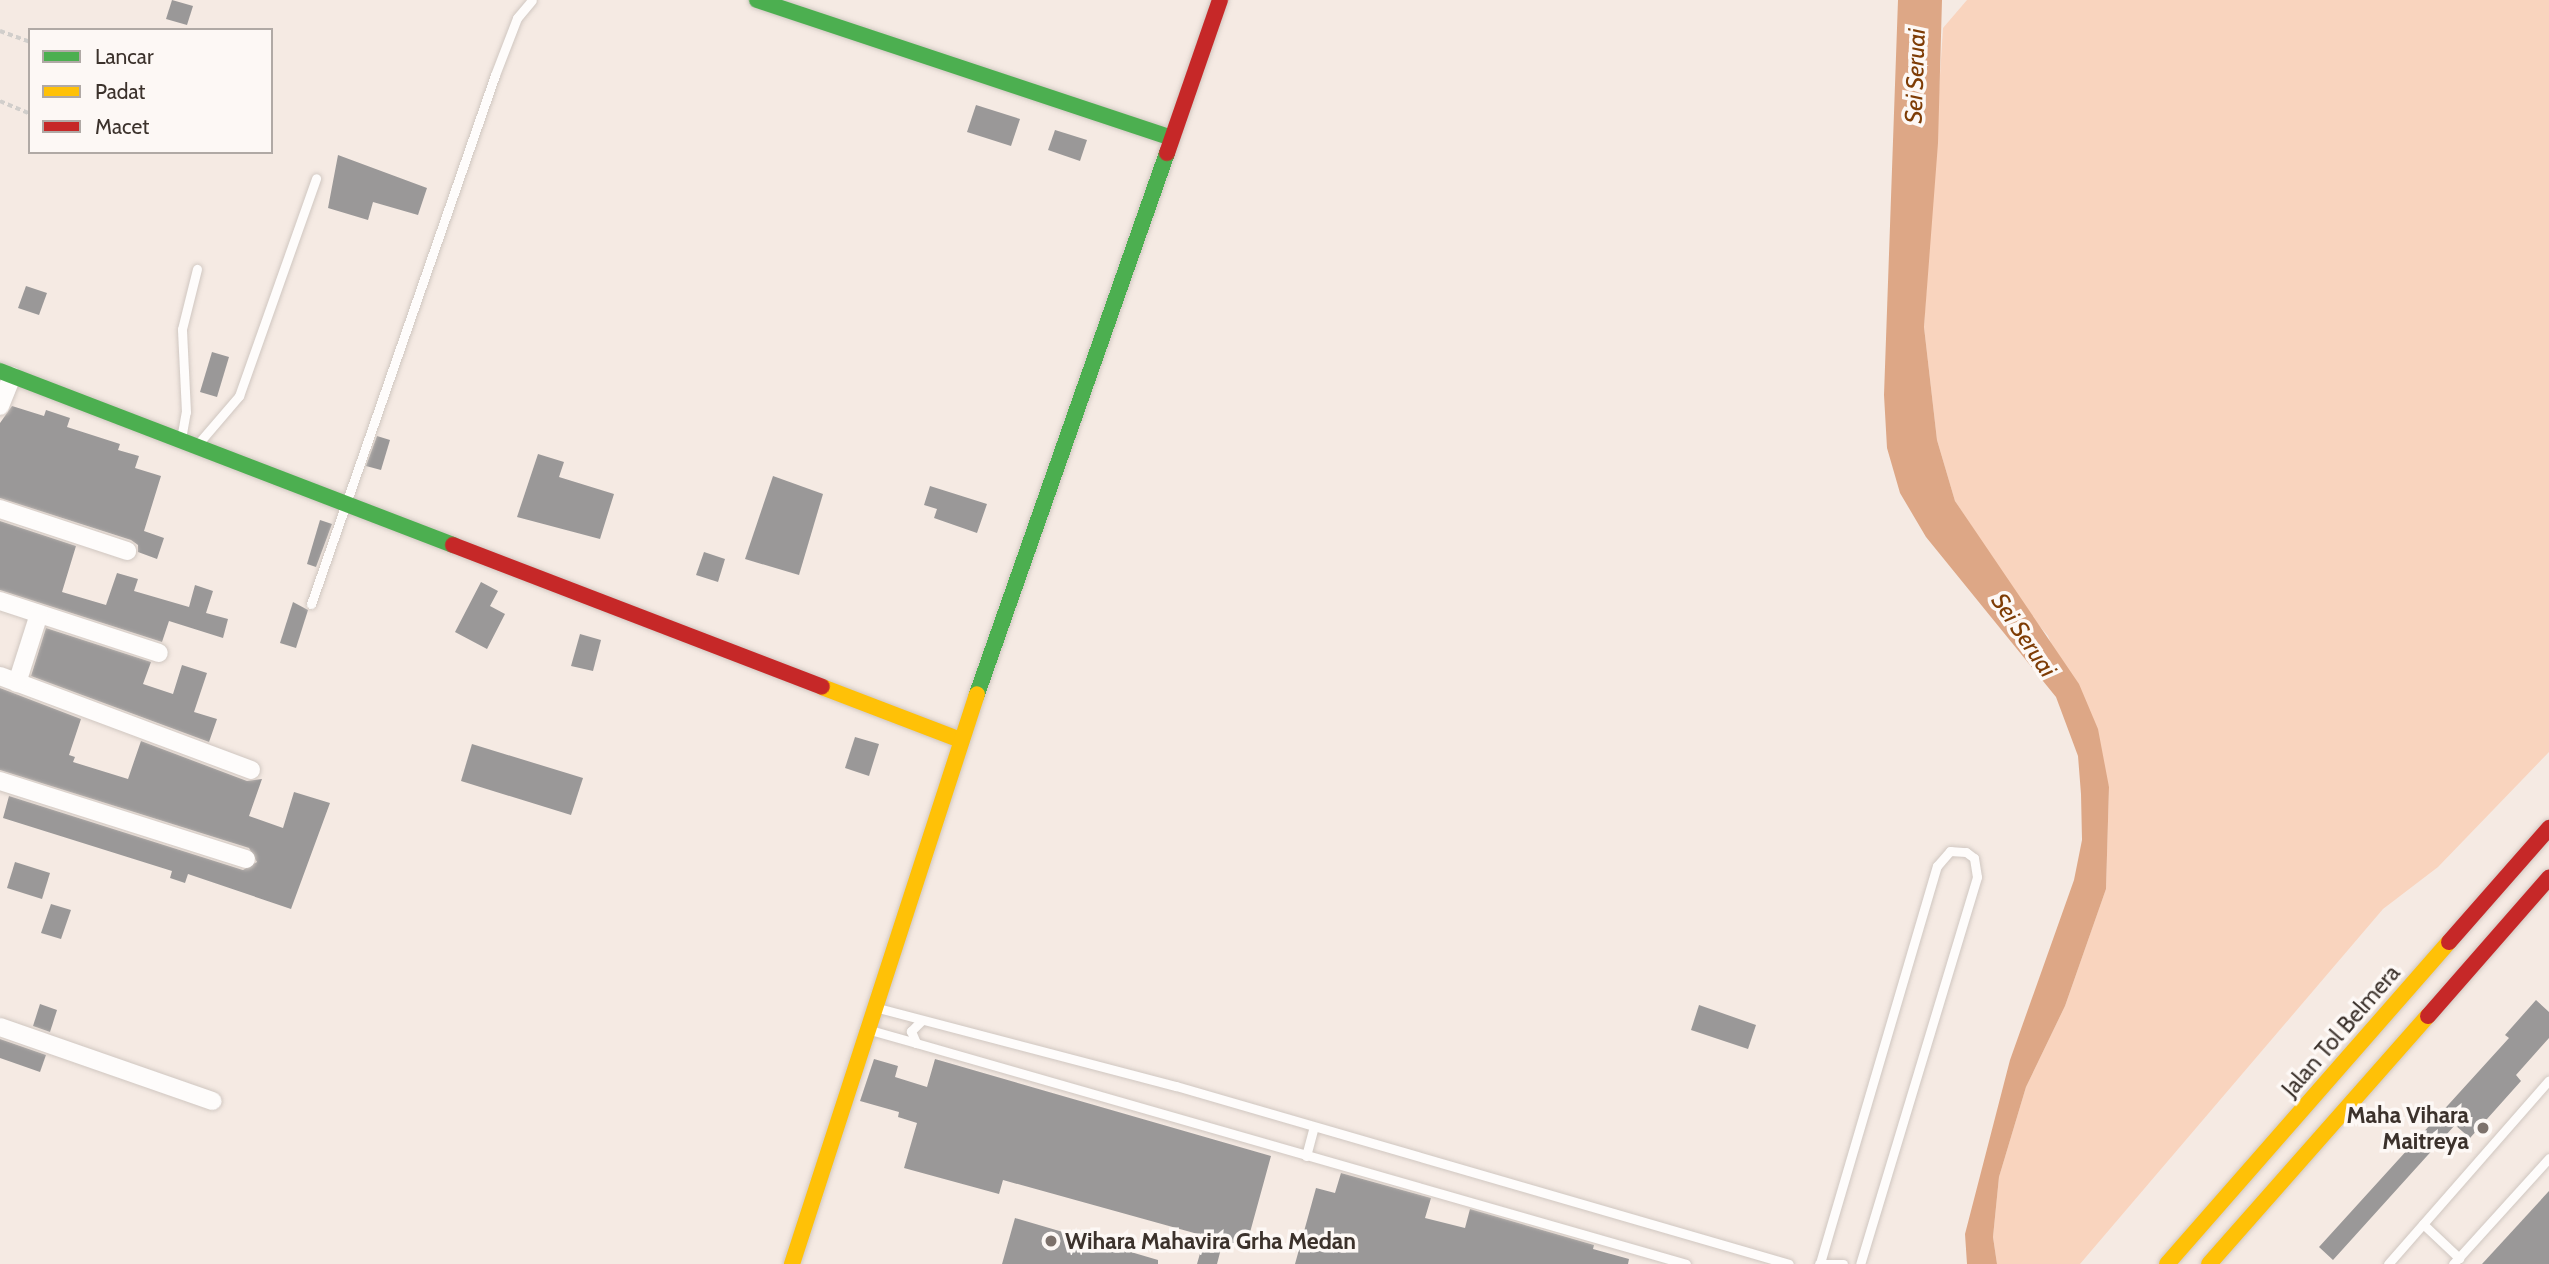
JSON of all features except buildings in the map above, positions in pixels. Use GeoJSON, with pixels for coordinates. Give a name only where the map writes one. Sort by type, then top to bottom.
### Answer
{"type":"FeatureCollection","features":[{"type":"Feature","properties":{"kind":"main road"},"geometry":{"type":"LineString","coordinates":[[757,0],[1171,138]]}},
{"type":"Feature","properties":{"kind":"main road"},"geometry":{"type":"LineString","coordinates":[[792,1264],[961,740],[1220,0]]}},
{"type":"Feature","properties":{"kind":"main road"},"geometry":{"type":"LineString","coordinates":[[6,374],[961,740]]}},
{"type":"Feature","properties":{"kind":"main road","name":"Jalan Tol Belmera"},"geometry":{"type":"LineString","coordinates":[[2167,1264],[2549,828]]}},
{"type":"Feature","properties":{"kind":"main road"},"geometry":{"type":"LineString","coordinates":[[2209,1264],[2549,878]]}},
{"type":"Feature","properties":{"kind":"street"},"geometry":{"type":"LineString","coordinates":[[0,406],[6,374]]}},
{"type":"Feature","properties":{"kind":"street"},"geometry":{"type":"LineString","coordinates":[[0,509],[127,551]]}},
{"type":"Feature","properties":{"kind":"street"},"geometry":{"type":"LineString","coordinates":[[0,601],[159,653]]}},
{"type":"Feature","properties":{"kind":"street"},"geometry":{"type":"LineString","coordinates":[[39,614],[8,679],[251,770]]}},
{"type":"Feature","properties":{"kind":"street"},"geometry":{"type":"LineString","coordinates":[[0,781],[246,859]]}},
{"type":"Feature","properties":{"kind":"street"},"geometry":{"type":"LineString","coordinates":[[0,1027],[212,1101]]}},
{"type":"Feature","properties":{"kind":"lane"},"geometry":{"type":"LineString","coordinates":[[311,604],[495,75],[517,18],[532,0]]}},
{"type":"Feature","properties":{"kind":"lane"},"geometry":{"type":"LineString","coordinates":[[188,443],[239,396],[316,178]]}},
{"type":"Feature","properties":{"kind":"lane"},"geometry":{"type":"LineString","coordinates":[[188,443],[182,328],[197,269]]}},
{"type":"Feature","properties":{"kind":"lane"},"geometry":{"type":"LineString","coordinates":[[1843,1264],[1819,1263],[1937,866],[1950,851],[1966,852],[1974,858],[1977,877],[1860,1264]]}},
{"type":"Feature","properties":{"kind":"lane"},"geometry":{"type":"LineString","coordinates":[[875,1007],[1176,1086],[1789,1264]]}},
{"type":"Feature","properties":{"kind":"lane"},"geometry":{"type":"LineString","coordinates":[[916,1044],[911,1031],[922,1020]]}},
{"type":"Feature","properties":{"kind":"lane"},"geometry":{"type":"LineString","coordinates":[[868,1030],[1686,1264]]}},
{"type":"Feature","properties":{"kind":"lane"},"geometry":{"type":"LineString","coordinates":[[2388,1264],[2549,1080]]}},
{"type":"Feature","properties":{"kind":"lane"},"geometry":{"type":"LineString","coordinates":[[1306,1156],[1314,1127]]}},
{"type":"Feature","properties":{"kind":"lane"},"geometry":{"type":"LineString","coordinates":[[2423,1224],[2456,1261],[2549,1158]]}},
{"type":"Feature","properties":{"kind":"path"},"geometry":{"type":"LineString","coordinates":[[0,31],[28,41]]}},
{"type":"Feature","properties":{"kind":"path"},"geometry":{"type":"LineString","coordinates":[[0,101],[28,113]]}},
{"type":"Feature","properties":{"kind":"shaded area"},"geometry":{"type":"Polygon","coordinates":[[[1967,0],[2549,0],[2549,752],[2438,867],[2383,909],[2080,1264],[1997,1264],[1993,1237],[1999,1177],[2026,1087],[2065,1006],[2106,889],[2109,787],[2048,636],[2026,610],[1955,501],[1937,440],[1924,327],[1943,28],[1967,0]]]}},
{"type":"Feature","properties":{"kind":"water","name":"Sei Seruai"},"geometry":{"type":"Polygon","coordinates":[[[1898,0],[1942,0],[1938,143],[1924,327],[1937,440],[1955,501],[2079,684],[2098,729],[2109,787],[2106,889],[2065,1006],[2026,1087],[1999,1177],[1993,1237],[1997,1264],[1967,1264],[1965,1234],[2010,1060],[2074,880],[2082,840],[2081,794],[2078,756],[2056,697],[1926,537],[1900,493],[1887,448],[1884,395],[1898,0]]]}},
{"type":"Feature","properties":{"kind":"traffic: fast"},"geometry":{"type":"LineString","coordinates":[[757,0],[1171,138]]}},
{"type":"Feature","properties":{"kind":"traffic: fast"},"geometry":{"type":"LineString","coordinates":[[977,694],[1167,153]]}},
{"type":"Feature","properties":{"kind":"traffic: fast"},"geometry":{"type":"LineString","coordinates":[[0,371],[453,545]]}},
{"type":"Feature","properties":{"kind":"traffic: slow"},"geometry":{"type":"LineString","coordinates":[[822,687],[961,740]]}},
{"type":"Feature","properties":{"kind":"traffic: slow"},"geometry":{"type":"LineString","coordinates":[[792,1264],[977,694]]}},
{"type":"Feature","properties":{"kind":"traffic: slow"},"geometry":{"type":"LineString","coordinates":[[2167,1264],[2449,942]]}},
{"type":"Feature","properties":{"kind":"traffic: slow"},"geometry":{"type":"LineString","coordinates":[[2209,1264],[2428,1016]]}},
{"type":"Feature","properties":{"kind":"traffic: jam"},"geometry":{"type":"LineString","coordinates":[[1167,153],[1220,0]]}},
{"type":"Feature","properties":{"kind":"traffic: jam"},"geometry":{"type":"LineString","coordinates":[[453,545],[822,687]]}},
{"type":"Feature","properties":{"kind":"traffic: jam"},"geometry":{"type":"LineString","coordinates":[[2449,942],[2549,828]]}},
{"type":"Feature","properties":{"kind":"traffic: jam"},"geometry":{"type":"LineString","coordinates":[[2428,1016],[2549,878]]}},
{"type":"Feature","properties":{"kind":"place","name":"Maha Vihara Maitreya"},"geometry":{"type":"Point","coordinates":[2483,1128]}},
{"type":"Feature","properties":{"kind":"place","name":"Wihara Mahavira Grha Medan"},"geometry":{"type":"Point","coordinates":[1051,1241]}}]}
